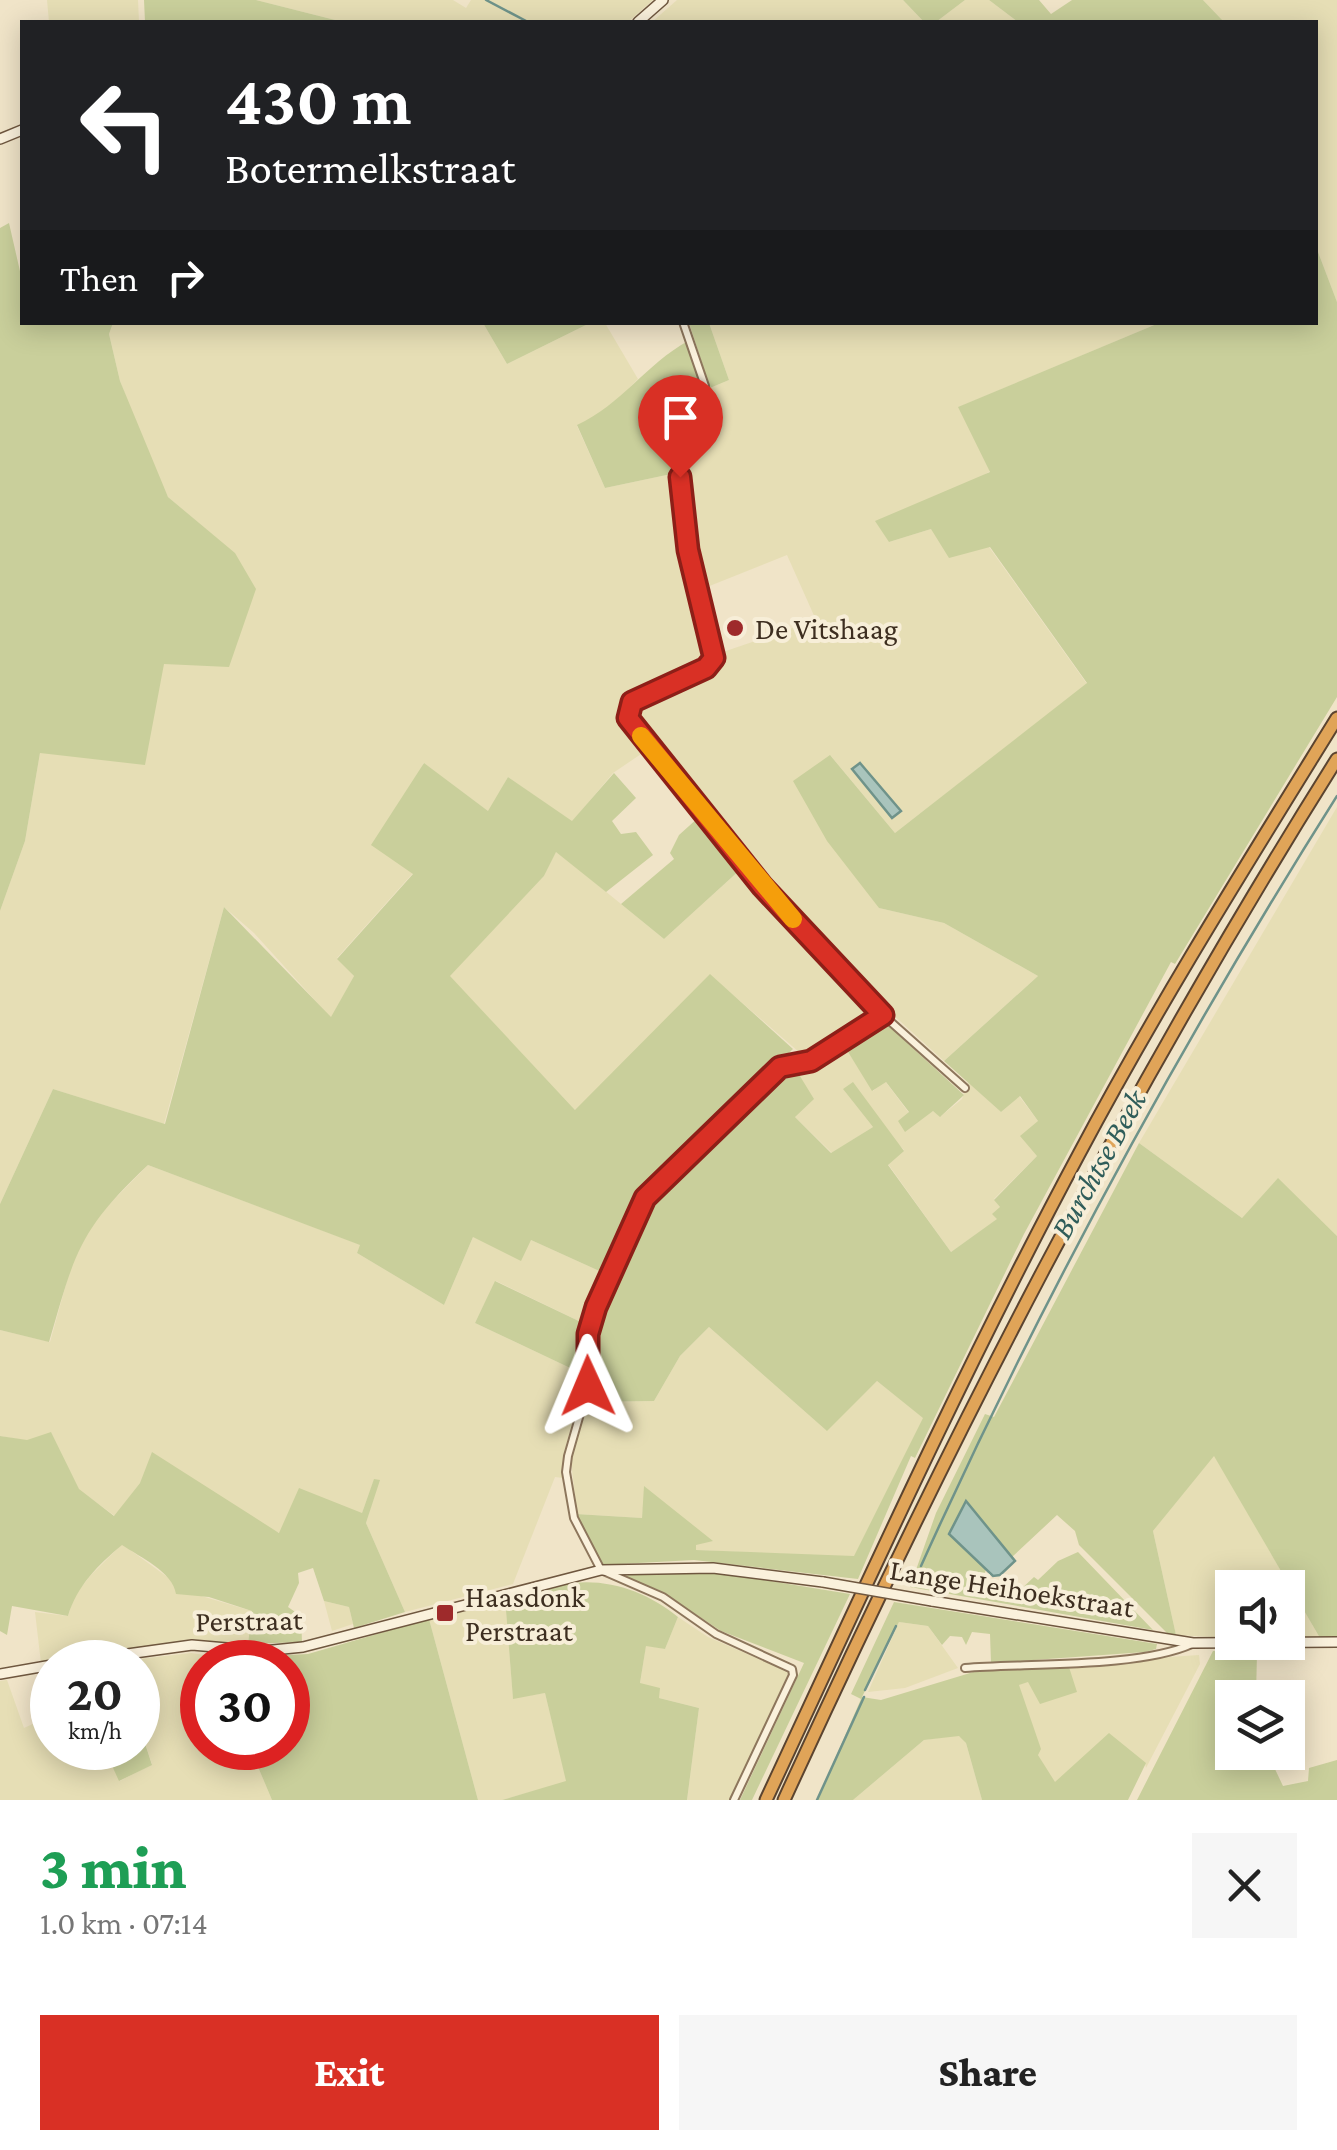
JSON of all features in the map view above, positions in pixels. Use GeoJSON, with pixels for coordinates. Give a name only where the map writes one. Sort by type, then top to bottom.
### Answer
{"type":"FeatureCollection","features":[{"type":"Feature","properties":{"kind":"highway"},"geometry":{"type":"LineString","coordinates":[[766,1800],[900,1511],[1080,1152],[1207,929],[1337,718]]}},
{"type":"Feature","properties":{"kind":"highway"},"geometry":{"type":"LineString","coordinates":[[784,1800],[1012,1324],[1083,1188],[1226,936],[1337,759]]}},
{"type":"Feature","properties":{"kind":"street"},"geometry":{"type":"LineString","coordinates":[[640,20],[663,0]]}},
{"type":"Feature","properties":{"kind":"street"},"geometry":{"type":"LineString","coordinates":[[685,325],[705,386],[682,452],[680,500],[714,658],[706,668],[632,702],[628,718],[762,886],[883,1015],[965,1088]]}},
{"type":"Feature","properties":{"kind":"street"},"geometry":{"type":"LineString","coordinates":[[734,1800],[793,1675],[792,1668],[716,1634],[663,1597],[601,1570],[574,1518],[566,1472],[571,1435],[588,1386],[588,1334],[630,1225],[658,1184],[780,1067],[811,1061],[883,1015]]}},
{"type":"Feature","properties":{"kind":"street","name":"Perstraat"},"geometry":{"type":"LineString","coordinates":[[160,1649],[192,1645],[263,1651],[303,1647],[601,1570],[713,1568],[823,1582]]}},
{"type":"Feature","properties":{"kind":"street","name":"Lange Heihoekstraat"},"geometry":{"type":"LineString","coordinates":[[823,1582],[1194,1643],[1337,1642]]}},
{"type":"Feature","properties":{"kind":"street","name":"Lange Heihoekstraat"},"geometry":{"type":"LineString","coordinates":[[965,1668],[1114,1658],[1179,1650],[1194,1643]]}},
{"type":"Feature","properties":{"kind":"street"},"geometry":{"type":"LineString","coordinates":[[0,1674],[30,1669]]}},
{"type":"Feature","properties":{"kind":"shaded area"},"geometry":{"type":"Polygon","coordinates":[[[47,0],[138,0],[139,20],[49,20],[47,0]]]}},
{"type":"Feature","properties":{"kind":"shaded area"},"geometry":{"type":"Polygon","coordinates":[[[256,0],[453,0],[466,8],[471,0],[653,0],[630,20],[335,20],[256,0]]]}},
{"type":"Feature","properties":{"kind":"shaded area"},"geometry":{"type":"Polygon","coordinates":[[[677,0],[903,0],[922,20],[654,20],[677,0]]]}},
{"type":"Feature","properties":{"kind":"shaded area"},"geometry":{"type":"Polygon","coordinates":[[[965,0],[989,0],[1015,20],[939,20],[965,0]]]}},
{"type":"Feature","properties":{"kind":"shaded area"},"geometry":{"type":"Polygon","coordinates":[[[1203,0],[1337,0],[1337,302],[1318,252],[1318,20],[1222,20],[1203,0]]]}},
{"type":"Feature","properties":{"kind":"shaded area"},"geometry":{"type":"Polygon","coordinates":[[[112,325],[484,325],[507,364],[586,325],[606,325],[638,379],[606,412],[577,426],[605,488],[676,473],[679,530],[708,654],[681,676],[629,699],[624,720],[647,750],[613,773],[572,822],[508,777],[489,812],[423,763],[413,873],[337,958],[354,976],[331,1018],[254,933],[224,907],[164,1124],[53,1089],[0,1204],[0,911],[25,841],[40,753],[164,664],[234,553],[168,497],[120,381],[109,334],[112,325]]]}},
{"type":"Feature","properties":{"kind":"shaded area"},"geometry":{"type":"Polygon","coordinates":[[[710,325],[1154,325],[959,407],[990,471],[889,542],[931,529],[989,547],[1087,684],[895,833],[831,756],[879,908],[944,923],[1038,976],[944,1061],[890,1012],[760,878],[633,719],[633,707],[703,674],[720,653],[816,620],[787,555],[702,589],[686,513],[690,451],[710,388],[729,380],[710,325]]]}},
{"type":"Feature","properties":{"kind":"shaded area"},"geometry":{"type":"Polygon","coordinates":[[[1337,807],[1337,1236],[1278,1179],[1242,1218],[1139,1143],[1337,807]]]}},
{"type":"Feature","properties":{"kind":"shaded area"},"geometry":{"type":"Polygon","coordinates":[[[556,851],[664,939],[742,868],[872,1006],[873,1017],[807,1059],[710,975],[576,1111],[449,976],[544,876],[556,851]]]}},
{"type":"Feature","properties":{"kind":"shaded area"},"geometry":{"type":"Polygon","coordinates":[[[845,1047],[873,1091],[885,1081],[909,1113],[898,1122],[933,1111],[941,1116],[962,1099],[968,1082],[1001,1112],[1019,1096],[1038,1121],[1037,1156],[994,1199],[1000,1207],[998,1219],[951,1252],[888,1164],[904,1150],[844,1090],[873,1127],[832,1153],[795,1117],[806,1090],[795,1068],[845,1047]]]}},
{"type":"Feature","properties":{"kind":"shaded area"},"geometry":{"type":"Polygon","coordinates":[[[148,1165],[361,1245],[357,1253],[444,1305],[473,1237],[531,1240],[606,1274],[585,1324],[496,1281],[475,1323],[585,1375],[565,1449],[563,1478],[555,1477],[513,1584],[405,1612],[366,1523],[379,1480],[374,1480],[362,1513],[280,1533],[140,1483],[115,1516],[79,1490],[51,1433],[27,1441],[0,1436],[0,1330],[50,1342],[76,1248],[92,1222],[148,1165]]]}},
{"type":"Feature","properties":{"kind":"shaded area"},"geometry":{"type":"Polygon","coordinates":[[[709,1327],[826,1430],[877,1381],[924,1418],[854,1557],[695,1550],[645,1487],[642,1518],[577,1514],[571,1461],[586,1402],[654,1401],[680,1356],[709,1327]]]}},
{"type":"Feature","properties":{"kind":"shaded area"},"geometry":{"type":"Polygon","coordinates":[[[1214,1455],[1281,1570],[1215,1570],[1215,1637],[1176,1635],[1153,1531],[1214,1455]]]}},
{"type":"Feature","properties":{"kind":"shaded area"},"geometry":{"type":"Polygon","coordinates":[[[122,1544],[188,1592],[252,1611],[248,1640],[180,1640],[160,1644],[160,1640],[38,1640],[35,1612],[68,1616],[74,1597],[122,1544]]]}},
{"type":"Feature","properties":{"kind":"shaded area"},"geometry":{"type":"Polygon","coordinates":[[[505,1598],[513,1698],[545,1693],[567,1782],[502,1800],[478,1800],[429,1619],[505,1598]]]}},
{"type":"Feature","properties":{"kind":"shaded area"},"geometry":{"type":"Polygon","coordinates":[[[324,1601],[349,1607],[353,1624],[332,1631],[324,1601]]]}},
{"type":"Feature","properties":{"kind":"shaded area"},"geometry":{"type":"Polygon","coordinates":[[[1305,1612],[1320,1638],[1305,1638],[1305,1612]]]}},
{"type":"Feature","properties":{"kind":"shaded area"},"geometry":{"type":"Polygon","coordinates":[[[678,1617],[708,1637],[789,1672],[730,1800],[687,1800],[699,1708],[659,1698],[640,1684],[646,1645],[665,1649],[678,1617]]]}},
{"type":"Feature","properties":{"kind":"shaded area"},"geometry":{"type":"Polygon","coordinates":[[[899,1622],[928,1626],[958,1668],[905,1688],[868,1692],[899,1622]]]}},
{"type":"Feature","properties":{"kind":"shaded area"},"geometry":{"type":"Polygon","coordinates":[[[180,1654],[180,1770],[259,1770],[272,1800],[0,1800],[0,1681],[7,1680],[24,1728],[30,1725],[30,1770],[115,1770],[120,1781],[141,1770],[160,1770],[160,1657],[180,1654]]]}},
{"type":"Feature","properties":{"kind":"shaded area"},"geometry":{"type":"Polygon","coordinates":[[[1199,1655],[1200,1664],[1146,1768],[1145,1763],[1054,1783],[1038,1755],[1018,1685],[1068,1664],[1199,1655]]]}},
{"type":"Feature","properties":{"kind":"shaded area"},"geometry":{"type":"Polygon","coordinates":[[[959,1735],[966,1743],[982,1800],[853,1800],[924,1740],[959,1735]]]}},
{"type":"Feature","properties":{"kind":"green space"},"geometry":{"type":"Polygon","coordinates":[[[144,0],[256,0],[335,20],[145,20],[144,0]]]}},
{"type":"Feature","properties":{"kind":"green space"},"geometry":{"type":"Polygon","coordinates":[[[903,0],[965,0],[939,20],[922,20],[903,0]]]}},
{"type":"Feature","properties":{"kind":"green space"},"geometry":{"type":"Polygon","coordinates":[[[989,0],[1039,0],[1051,14],[1072,0],[1203,0],[1222,20],[1015,20],[989,0]]]}},
{"type":"Feature","properties":{"kind":"green space"},"geometry":{"type":"Polygon","coordinates":[[[9,223],[20,271],[20,325],[112,325],[109,334],[120,381],[168,497],[235,553],[256,589],[229,667],[164,664],[145,765],[40,753],[25,841],[0,911],[0,228],[9,223]]]}},
{"type":"Feature","properties":{"kind":"green space"},"geometry":{"type":"Polygon","coordinates":[[[1318,252],[1337,302],[1337,697],[1175,964],[1171,962],[1024,1234],[915,1458],[911,1456],[858,1579],[694,1560],[601,1565],[576,1514],[642,1518],[644,1486],[713,1541],[696,1545],[696,1550],[854,1556],[923,1418],[877,1381],[827,1431],[709,1327],[680,1356],[654,1401],[586,1402],[592,1384],[594,1324],[643,1209],[770,1081],[795,1068],[814,1099],[795,1117],[831,1153],[873,1127],[843,1089],[853,1082],[904,1151],[888,1165],[951,1252],[997,1219],[992,1214],[1000,1207],[994,1200],[1037,1156],[1020,1136],[1038,1121],[1020,1096],[1001,1112],[944,1061],[1038,976],[944,923],[879,908],[827,841],[793,781],[830,755],[895,833],[1087,683],[990,547],[949,558],[931,529],[889,542],[875,521],[990,472],[958,407],[1154,325],[1318,325],[1318,252]]]}},
{"type":"Feature","properties":{"kind":"green space"},"geometry":{"type":"Polygon","coordinates":[[[484,325],[586,325],[507,364],[484,325]]]}},
{"type":"Feature","properties":{"kind":"green space"},"geometry":{"type":"Polygon","coordinates":[[[690,325],[710,325],[729,380],[710,388],[690,325]]]}},
{"type":"Feature","properties":{"kind":"green space"},"geometry":{"type":"Polygon","coordinates":[[[688,341],[701,385],[680,443],[676,473],[605,488],[577,425],[607,407],[688,341]]]}},
{"type":"Feature","properties":{"kind":"green space"},"geometry":{"type":"Polygon","coordinates":[[[424,763],[488,811],[508,777],[572,821],[614,773],[636,798],[612,821],[621,834],[636,832],[653,855],[606,892],[556,852],[544,876],[450,976],[575,1110],[710,974],[793,1049],[642,1195],[606,1274],[531,1240],[521,1261],[473,1237],[444,1305],[357,1253],[360,1245],[148,1165],[107,1208],[82,1245],[49,1342],[0,1330],[0,1204],[53,1089],[165,1124],[224,907],[331,1017],[354,976],[337,959],[413,874],[371,845],[424,763]]]}},
{"type":"Feature","properties":{"kind":"green space"},"geometry":{"type":"Polygon","coordinates":[[[699,817],[742,868],[664,939],[621,904],[674,859],[670,853],[679,835],[699,817]]]}},
{"type":"Feature","properties":{"kind":"green space"},"geometry":{"type":"Polygon","coordinates":[[[883,1021],[964,1095],[940,1117],[933,1111],[905,1132],[898,1121],[909,1112],[886,1082],[872,1091],[845,1047],[883,1021]]]}},
{"type":"Feature","properties":{"kind":"green space"},"geometry":{"type":"Polygon","coordinates":[[[1139,1143],[1242,1218],[1278,1178],[1337,1236],[1337,1636],[1320,1638],[1305,1612],[1305,1570],[1280,1570],[1214,1456],[1153,1531],[1176,1635],[1167,1633],[1079,1545],[1075,1531],[1057,1515],[1012,1557],[966,1502],[949,1534],[986,1569],[982,1583],[1019,1591],[1058,1561],[1078,1552],[1153,1630],[910,1587],[936,1513],[985,1414],[994,1417],[1139,1143]]]}},
{"type":"Feature","properties":{"kind":"green space"},"geometry":{"type":"Polygon","coordinates":[[[495,1281],[585,1324],[585,1375],[475,1323],[495,1281]]]}},
{"type":"Feature","properties":{"kind":"green space"},"geometry":{"type":"Polygon","coordinates":[[[51,1432],[79,1489],[114,1516],[140,1483],[152,1452],[279,1533],[299,1488],[362,1513],[374,1479],[380,1480],[366,1523],[405,1612],[354,1628],[349,1607],[324,1601],[313,1568],[298,1573],[299,1583],[288,1607],[301,1616],[302,1640],[248,1640],[252,1611],[209,1597],[176,1594],[162,1572],[122,1545],[89,1577],[68,1616],[12,1606],[7,1635],[0,1631],[0,1436],[27,1440],[51,1432]]]}},
{"type":"Feature","properties":{"kind":"green space"},"geometry":{"type":"Polygon","coordinates":[[[726,1574],[850,1594],[752,1800],[740,1800],[804,1663],[721,1631],[659,1590],[621,1576],[726,1574]]]}},
{"type":"Feature","properties":{"kind":"green space"},"geometry":{"type":"Polygon","coordinates":[[[573,1583],[602,1583],[629,1590],[678,1617],[665,1649],[646,1646],[640,1683],[660,1688],[659,1698],[699,1708],[687,1800],[502,1800],[566,1781],[545,1693],[513,1699],[505,1598],[573,1583]]]}},
{"type":"Feature","properties":{"kind":"green space"},"geometry":{"type":"Polygon","coordinates":[[[894,1602],[1157,1644],[1156,1649],[1145,1652],[991,1663],[990,1634],[972,1632],[966,1645],[962,1637],[950,1636],[942,1645],[928,1626],[899,1622],[862,1697],[881,1700],[980,1670],[1068,1664],[1077,1692],[1040,1704],[1028,1682],[1019,1685],[1041,1749],[1038,1755],[1055,1782],[1109,1733],[1146,1763],[1128,1800],[982,1800],[966,1743],[959,1736],[924,1740],[853,1800],[817,1800],[861,1699],[851,1694],[894,1602]]]}},
{"type":"Feature","properties":{"kind":"green space"},"geometry":{"type":"Polygon","coordinates":[[[429,1619],[478,1800],[272,1800],[259,1770],[310,1770],[310,1653],[429,1619]]]}},
{"type":"Feature","properties":{"kind":"green space"},"geometry":{"type":"Polygon","coordinates":[[[1213,1651],[1215,1660],[1257,1660],[1256,1680],[1215,1680],[1215,1770],[1275,1770],[1283,1786],[1308,1781],[1309,1768],[1337,1760],[1337,1800],[1137,1800],[1213,1651]]]}},
{"type":"Feature","properties":{"kind":"green space"},"geometry":{"type":"Polygon","coordinates":[[[114,1770],[142,1770],[119,1781],[114,1770]]]}},
{"type":"Feature","properties":{"kind":"water"},"geometry":{"type":"Polygon","coordinates":[[[860,763],[901,811],[892,818],[852,769],[860,763]]]}},
{"type":"Feature","properties":{"kind":"water"},"geometry":{"type":"Polygon","coordinates":[[[966,1501],[1015,1561],[1000,1575],[993,1576],[949,1534],[966,1501]]]}},
{"type":"Feature","properties":{"kind":"waterway"},"geometry":{"type":"LineString","coordinates":[[486,0],[524,20]]}},
{"type":"Feature","properties":{"kind":"waterway","name":"Burchtse Beek"},"geometry":{"type":"LineString","coordinates":[[921,1566],[1015,1368],[1115,1174],[1223,983],[1337,796]]}},
{"type":"Feature","properties":{"kind":"waterway","name":"Burchtse Beek"},"geometry":{"type":"LineString","coordinates":[[865,1690],[896,1626]]}},
{"type":"Feature","properties":{"kind":"waterway","name":"Burchtse Beek"},"geometry":{"type":"LineString","coordinates":[[817,1800],[864,1697]]}},
{"type":"Feature","properties":{"kind":"slow traffic"},"geometry":{"type":"LineString","coordinates":[[641,736],[714,830],[793,919]]}},
{"type":"Feature","properties":{"kind":"place","name":"De Vitshaag"},"geometry":{"type":"Point","coordinates":[735,628]}},
{"type":"Feature","properties":{"kind":"place","name":"Haasdonk Perstraat"},"geometry":{"type":"Point","coordinates":[445,1613]}},
{"type":"Feature","properties":{"kind":"route"},"geometry":{"type":"LineString","coordinates":[[588,1386],[588,1334],[596,1307],[645,1198],[780,1067],[811,1061],[883,1015],[762,886],[628,718],[632,702],[706,668],[714,658],[714,645],[688,550],[680,477]]}}]}
